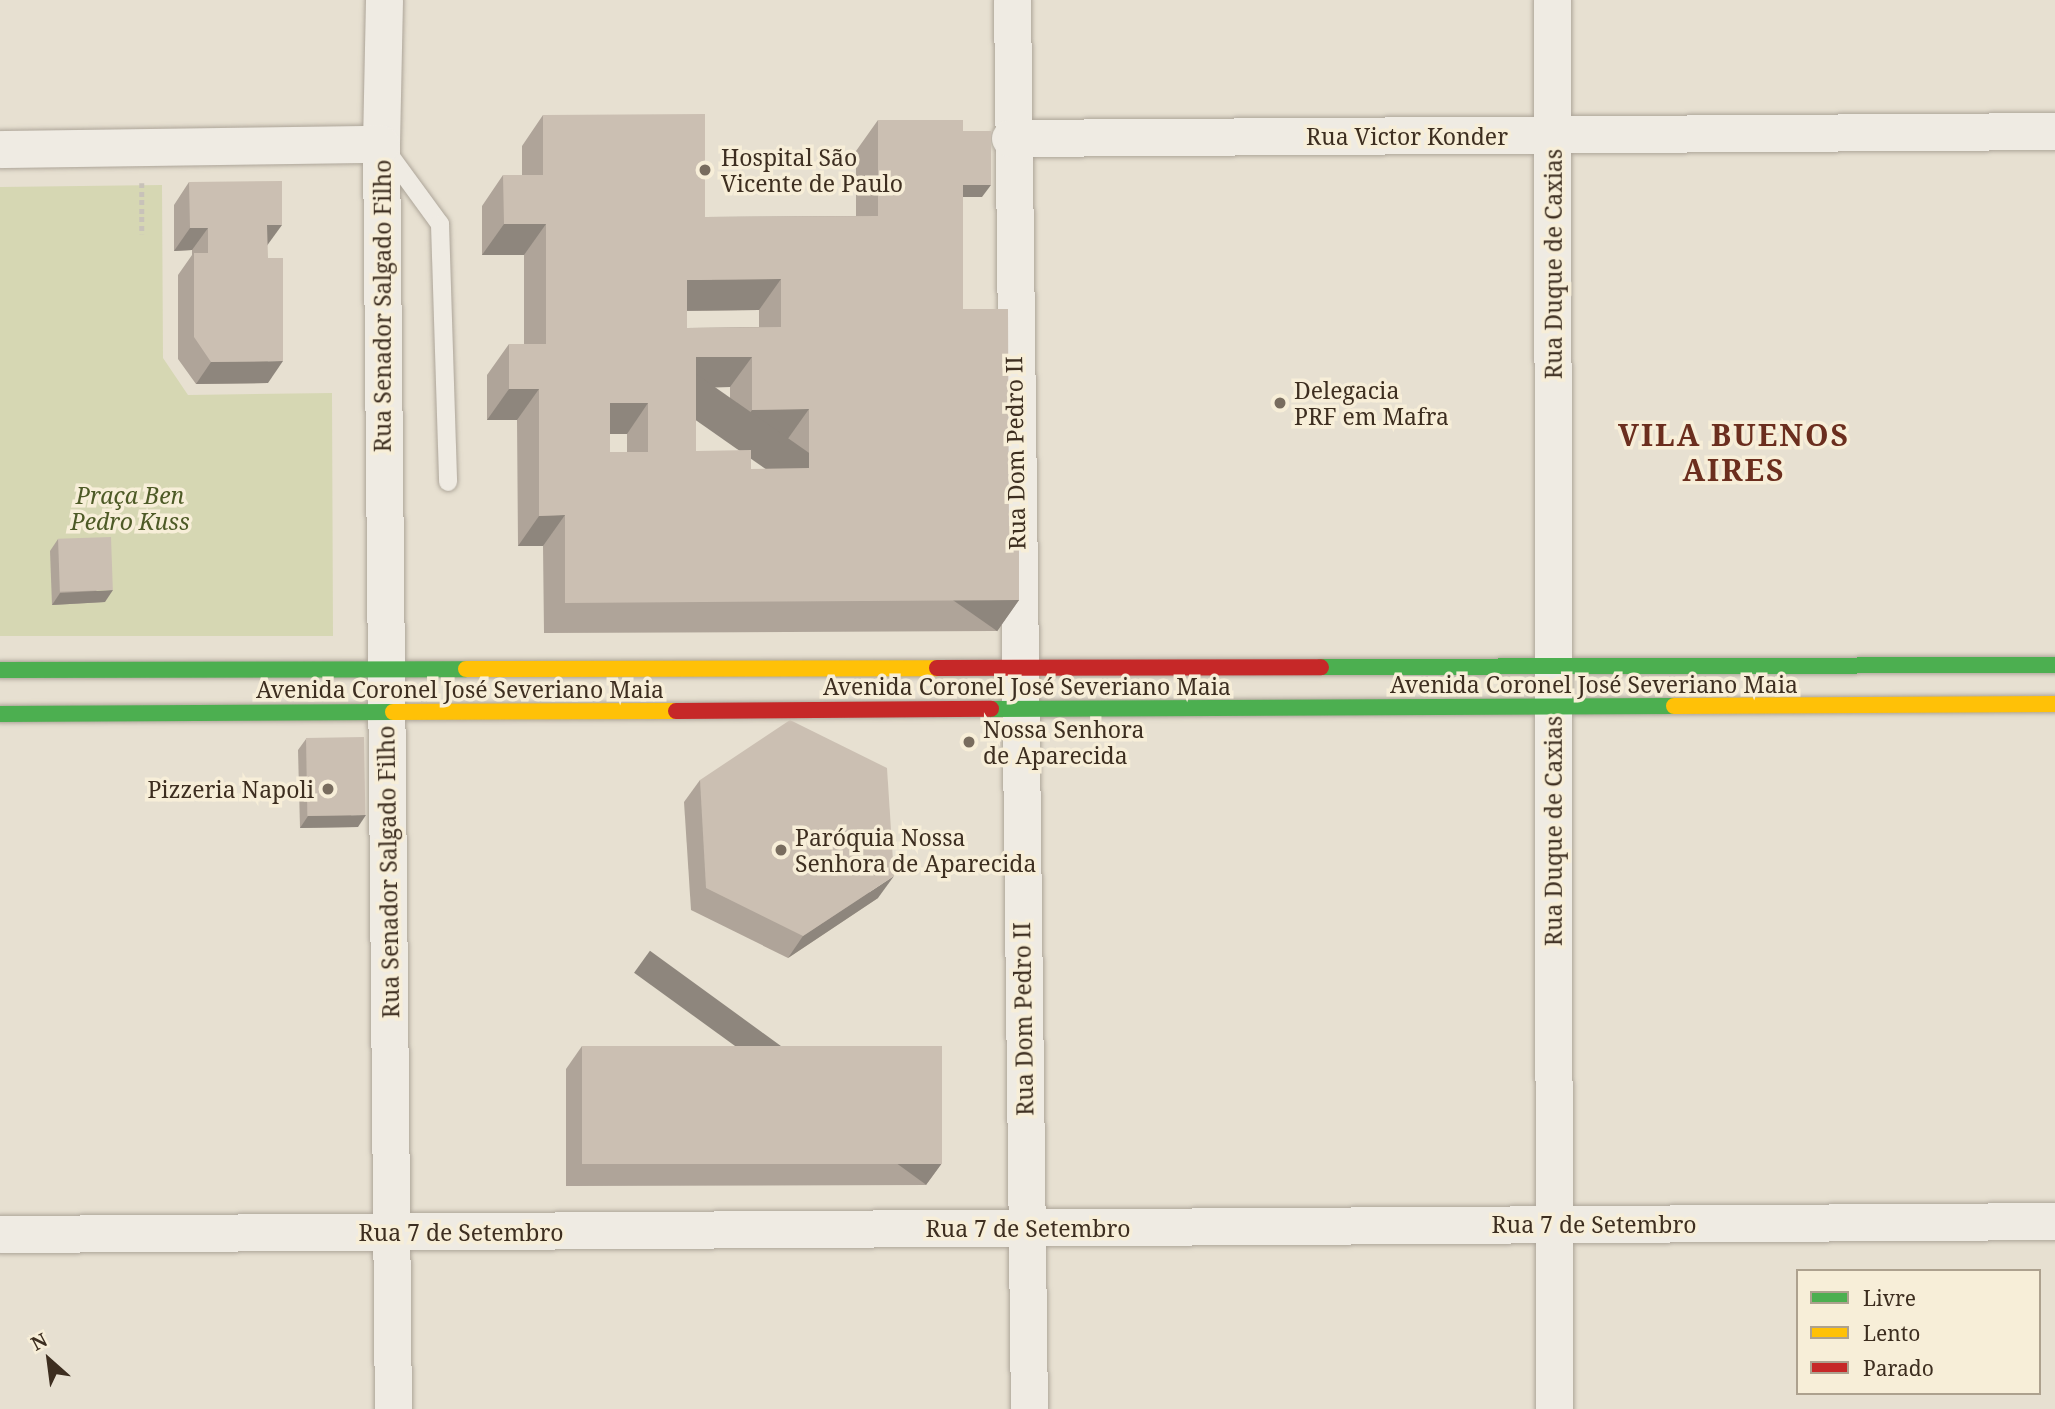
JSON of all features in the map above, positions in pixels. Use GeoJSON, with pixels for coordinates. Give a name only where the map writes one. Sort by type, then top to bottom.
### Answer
{"type":"FeatureCollection","features":[{"type":"Feature","properties":{"kind":"main road","name":"Avenida Coronel José Severiano Maia"},"geometry":{"type":"LineString","coordinates":[[0,670],[2055,665]]}},
{"type":"Feature","properties":{"kind":"main road","name":"Avenida Coronel José Severiano Maia"},"geometry":{"type":"LineString","coordinates":[[0,714],[2055,704]]}},
{"type":"Feature","properties":{"kind":"street","name":"Rua Senador Salgado Filho"},"geometry":{"type":"LineString","coordinates":[[384,0],[381,144],[393,1409]]}},
{"type":"Feature","properties":{"kind":"street","name":"Rua Dom Pedro II"},"geometry":{"type":"LineString","coordinates":[[1012,0],[1010,138],[1029,1409]]}},
{"type":"Feature","properties":{"kind":"street","name":"Rua Duque de Caxias"},"geometry":{"type":"LineString","coordinates":[[1552,0],[1554,1409]]}},
{"type":"Feature","properties":{"kind":"street","name":"Rua Victor Konder"},"geometry":{"type":"LineString","coordinates":[[1010,138],[2055,131]]}},
{"type":"Feature","properties":{"kind":"street"},"geometry":{"type":"LineString","coordinates":[[0,149],[381,144]]}},
{"type":"Feature","properties":{"kind":"street","name":"Rua 7 de Setembro"},"geometry":{"type":"LineString","coordinates":[[0,1234],[2055,1221]]}},
{"type":"Feature","properties":{"kind":"lane"},"geometry":{"type":"LineString","coordinates":[[381,144],[440,223],[448,482]]}},
{"type":"Feature","properties":{"kind":"path"},"geometry":{"type":"LineString","coordinates":[[142,175],[142,234]]}},
{"type":"Feature","properties":{"kind":"green space","name":"Praça Ben Pedro Kuss"},"geometry":{"type":"Polygon","coordinates":[[[162,185],[163,358],[188,395],[332,393],[333,636],[0,636],[0,187],[162,185]]]}},
{"type":"Feature","properties":{"kind":"building"},"geometry":{"type":"Polygon","coordinates":[[[705,114],[705,217],[878,216],[878,120],[963,120],[963,309],[1008,309],[1009,526],[1019,526],[1019,600],[565,603],[565,515],[539,516],[539,389],[509,389],[509,344],[546,344],[546,224],[504,224],[503,175],[543,175],[543,115],[705,114]],[[781,279],[687,280],[687,328],[781,327],[781,279]],[[696,357],[696,451],[751,450],[751,469],[809,468],[809,409],[752,410],[752,357],[696,357]],[[610,403],[610,452],[648,452],[648,403],[610,403]]]}},
{"type":"Feature","properties":{"kind":"building"},"geometry":{"type":"Polygon","coordinates":[[[963,131],[991,131],[991,185],[963,185],[963,131]]]}},
{"type":"Feature","properties":{"kind":"building"},"geometry":{"type":"Polygon","coordinates":[[[282,181],[282,225],[267,225],[268,258],[283,258],[283,361],[211,362],[194,337],[194,253],[208,253],[208,228],[190,228],[189,182],[282,181]]]}},
{"type":"Feature","properties":{"kind":"building"},"geometry":{"type":"Polygon","coordinates":[[[111,537],[113,590],[60,592],[58,539],[111,537]]]}},
{"type":"Feature","properties":{"kind":"building","name":"Paróquia Nossa Senhora de Aparecida"},"geometry":{"type":"Polygon","coordinates":[[[790,720],[887,768],[894,876],[803,936],[706,888],[700,780],[790,720]]]}},
{"type":"Feature","properties":{"kind":"building","name":"Pizzeria Napoli"},"geometry":{"type":"Polygon","coordinates":[[[364,737],[365,815],[307,816],[306,738],[364,737]]]}},
{"type":"Feature","properties":{"kind":"building"},"geometry":{"type":"Polygon","coordinates":[[[582,1046],[942,1046],[942,1164],[582,1164],[582,1046]]]}},
{"type":"Feature","properties":{"kind":"traffic: fast"},"geometry":{"type":"LineString","coordinates":[[1321,667],[2055,665]]}},
{"type":"Feature","properties":{"kind":"traffic: fast"},"geometry":{"type":"LineString","coordinates":[[0,670],[466,669]]}},
{"type":"Feature","properties":{"kind":"traffic: fast"},"geometry":{"type":"LineString","coordinates":[[991,709],[1674,706]]}},
{"type":"Feature","properties":{"kind":"traffic: fast"},"geometry":{"type":"LineString","coordinates":[[0,714],[393,712]]}},
{"type":"Feature","properties":{"kind":"traffic: slow"},"geometry":{"type":"LineString","coordinates":[[466,669],[937,668]]}},
{"type":"Feature","properties":{"kind":"traffic: slow"},"geometry":{"type":"LineString","coordinates":[[1674,706],[2055,704]]}},
{"type":"Feature","properties":{"kind":"traffic: slow"},"geometry":{"type":"LineString","coordinates":[[393,712],[676,711]]}},
{"type":"Feature","properties":{"kind":"traffic: jam"},"geometry":{"type":"LineString","coordinates":[[937,668],[1321,667]]}},
{"type":"Feature","properties":{"kind":"traffic: jam"},"geometry":{"type":"LineString","coordinates":[[676,711],[991,709]]}},
{"type":"Feature","properties":{"kind":"place","name":"Hospital São Vicente de Paulo"},"geometry":{"type":"Point","coordinates":[705,170]}},
{"type":"Feature","properties":{"kind":"place","name":"Delegacia PRF em Mafra"},"geometry":{"type":"Point","coordinates":[1280,403]}},
{"type":"Feature","properties":{"kind":"place","name":"Nossa Senhora de Aparecida"},"geometry":{"type":"Point","coordinates":[969,742]}},
{"type":"Feature","properties":{"kind":"place","name":"Pizzeria Napoli"},"geometry":{"type":"Point","coordinates":[328,789]}},
{"type":"Feature","properties":{"kind":"place","name":"Paróquia Nossa Senhora de Aparecida"},"geometry":{"type":"Point","coordinates":[781,850]}},
{"type":"Feature","properties":{"kind":"district","name":"VILA BUENOS AIRES"},"geometry":{"type":"Point","coordinates":[1734,452]}}]}
